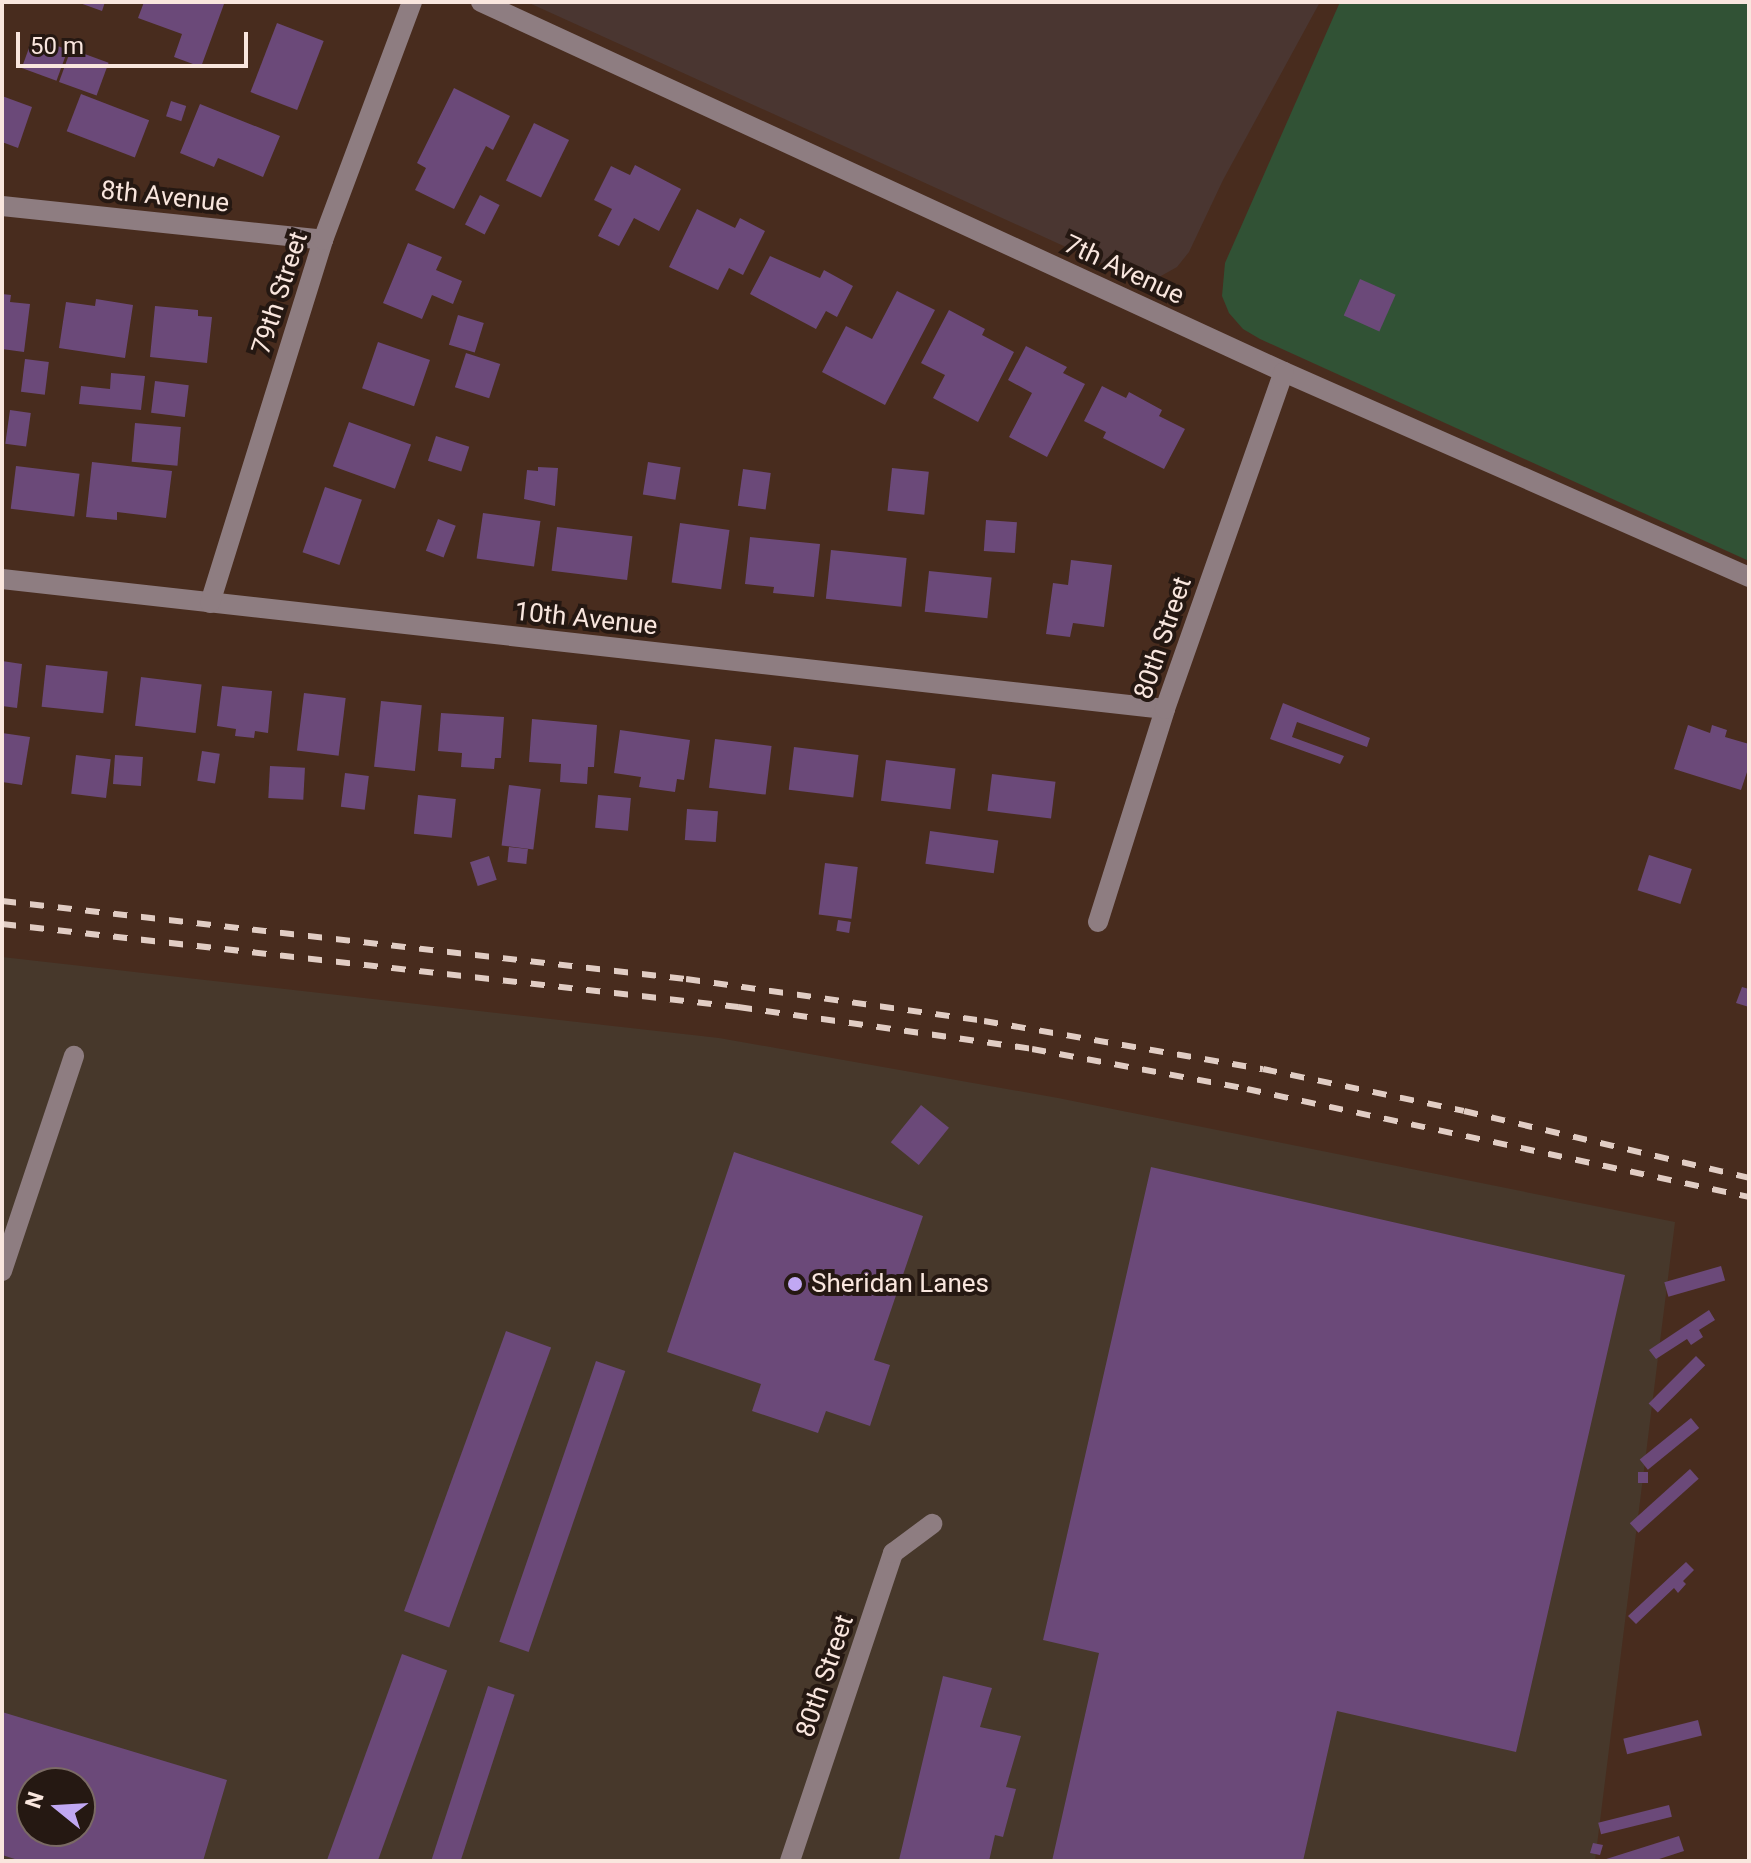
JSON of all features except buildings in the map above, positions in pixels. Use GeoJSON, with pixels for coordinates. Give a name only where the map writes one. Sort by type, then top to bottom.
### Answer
{"type":"FeatureCollection","features":[{"type":"Feature","properties":{"kind":"street","name":"79th Street"},"geometry":{"type":"LineString","coordinates":[[210,603],[323,240],[412,2]]}},
{"type":"Feature","properties":{"kind":"street","name":"7th Avenue"},"geometry":{"type":"LineString","coordinates":[[481,2],[1284,372],[1749,577]]}},
{"type":"Feature","properties":{"kind":"street","name":"8th Avenue"},"geometry":{"type":"LineString","coordinates":[[2,206],[323,240]]}},
{"type":"Feature","properties":{"kind":"street","name":"80th Street"},"geometry":{"type":"LineString","coordinates":[[1098,922],[1165,709],[1284,372]]}},
{"type":"Feature","properties":{"kind":"street","name":"10th Avenue"},"geometry":{"type":"LineString","coordinates":[[2,579],[1165,709]]}},
{"type":"Feature","properties":{"kind":"street"},"geometry":{"type":"LineString","coordinates":[[2,1271],[74,1056]]}},
{"type":"Feature","properties":{"kind":"street","name":"80th Street"},"geometry":{"type":"LineString","coordinates":[[790,1861],[893,1553],[932,1524]]}},
{"type":"Feature","properties":{"kind":"shaded area"},"geometry":{"type":"Polygon","coordinates":[[[527,2],[1320,2],[1223,180],[1189,252],[1177,267],[1152,281],[1134,278],[527,2]]]}},
{"type":"Feature","properties":{"kind":"shaded area"},"geometry":{"type":"Polygon","coordinates":[[[2,957],[719,1038],[1058,1098],[1675,1222],[1595,1861],[2,1861],[2,957]]]}},
{"type":"Feature","properties":{"kind":"green space"},"geometry":{"type":"Polygon","coordinates":[[[1340,2],[1749,2],[1749,561],[1260,339],[1243,329],[1229,313],[1222,296],[1225,263],[1340,2]]]}},
{"type":"Feature","properties":{"kind":"railway"},"geometry":{"type":"LineString","coordinates":[[2,901],[686,979],[984,1021],[1263,1069],[1464,1111],[1749,1178]]}},
{"type":"Feature","properties":{"kind":"railway"},"geometry":{"type":"LineString","coordinates":[[2,924],[738,1007],[1032,1049],[1247,1089],[1749,1197]]}},
{"type":"Feature","properties":{"kind":"place","name":"Sheridan Lanes"},"geometry":{"type":"Point","coordinates":[795,1284]}}]}
